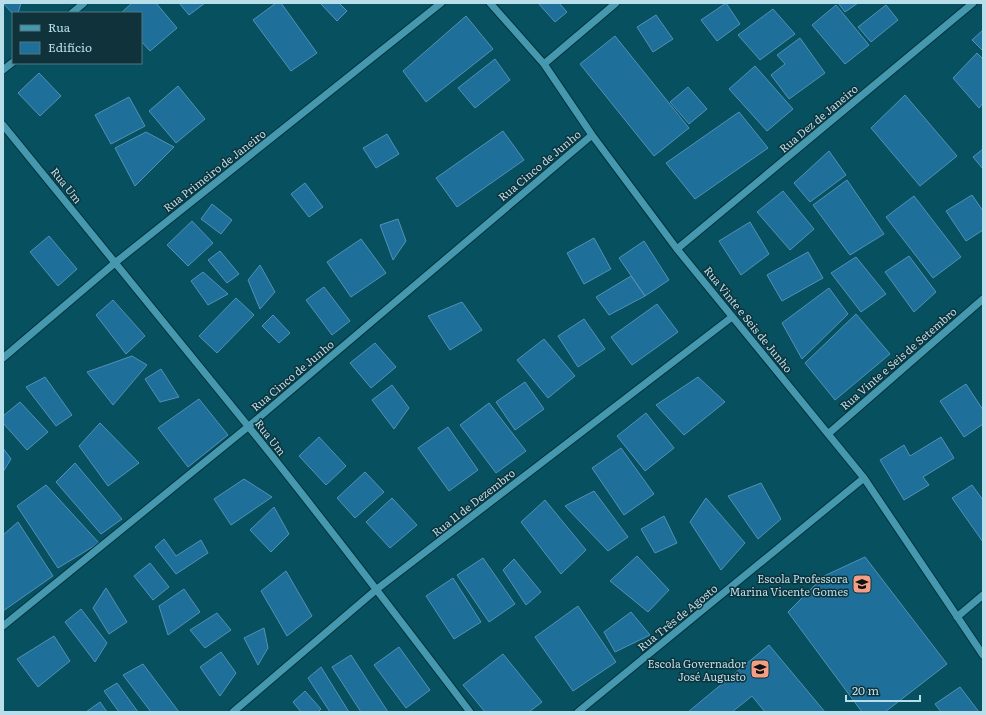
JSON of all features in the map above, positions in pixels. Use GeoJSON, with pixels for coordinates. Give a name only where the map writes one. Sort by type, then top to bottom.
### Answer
{"type":"FeatureCollection","features":[{"type":"Feature","properties":{"kind":"street"},"geometry":{"type":"LineString","coordinates":[[73,12],[84,3]]}},
{"type":"Feature","properties":{"kind":"street","name":"Rua Primeiro de Janeiro"},"geometry":{"type":"LineString","coordinates":[[3,358],[116,262],[441,3]]}},
{"type":"Feature","properties":{"kind":"street","name":"Rua Vinte e Seis de Junho"},"geometry":{"type":"LineString","coordinates":[[490,3],[544,64],[592,135],[677,249],[864,478],[983,655]]}},
{"type":"Feature","properties":{"kind":"street"},"geometry":{"type":"LineString","coordinates":[[544,64],[616,3]]}},
{"type":"Feature","properties":{"kind":"street","name":"Rua Dez de Janeiro"},"geometry":{"type":"LineString","coordinates":[[677,249],[973,3]]}},
{"type":"Feature","properties":{"kind":"street"},"geometry":{"type":"LineString","coordinates":[[3,70],[12,63]]}},
{"type":"Feature","properties":{"kind":"street","name":"Rua Um"},"geometry":{"type":"LineString","coordinates":[[3,125],[249,426],[377,589],[470,712]]}},
{"type":"Feature","properties":{"kind":"street","name":"Rua Cinco de Junho"},"geometry":{"type":"LineString","coordinates":[[3,626],[249,426],[592,135]]}},
{"type":"Feature","properties":{"kind":"street","name":"Rua Vinte e Seis de Setembro"},"geometry":{"type":"LineString","coordinates":[[828,434],[983,299]]}},
{"type":"Feature","properties":{"kind":"street","name":"Rua 11 de Dezembro"},"geometry":{"type":"LineString","coordinates":[[233,712],[377,589],[732,317]]}},
{"type":"Feature","properties":{"kind":"street","name":"Rua Três de Agosto"},"geometry":{"type":"LineString","coordinates":[[578,712],[864,478]]}},
{"type":"Feature","properties":{"kind":"street"},"geometry":{"type":"LineString","coordinates":[[957,617],[983,595]]}},
{"type":"Feature","properties":{"kind":"building"},"geometry":{"type":"Polygon","coordinates":[[[3,3],[21,3],[18,12],[12,13],[3,3]]]}},
{"type":"Feature","properties":{"kind":"building"},"geometry":{"type":"Polygon","coordinates":[[[132,3],[156,3],[177,28],[150,51],[142,42],[142,12],[122,12],[132,3]]]}},
{"type":"Feature","properties":{"kind":"building"},"geometry":{"type":"Polygon","coordinates":[[[179,3],[205,3],[189,15],[179,3]]]}},
{"type":"Feature","properties":{"kind":"building"},"geometry":{"type":"Polygon","coordinates":[[[276,3],[281,3],[317,53],[291,71],[253,20],[276,3]]]}},
{"type":"Feature","properties":{"kind":"building"},"geometry":{"type":"Polygon","coordinates":[[[320,3],[339,3],[347,11],[337,21],[320,3]]]}},
{"type":"Feature","properties":{"kind":"building"},"geometry":{"type":"Polygon","coordinates":[[[538,3],[559,3],[567,12],[555,22],[538,3]]]}},
{"type":"Feature","properties":{"kind":"building"},"geometry":{"type":"Polygon","coordinates":[[[726,3],[740,24],[717,41],[701,20],[726,3]]]}},
{"type":"Feature","properties":{"kind":"building"},"geometry":{"type":"Polygon","coordinates":[[[838,3],[858,3],[845,12],[838,3]]]}},
{"type":"Feature","properties":{"kind":"building"},"geometry":{"type":"Polygon","coordinates":[[[836,5],[869,45],[845,64],[812,25],[836,5]]]}},
{"type":"Feature","properties":{"kind":"building"},"geometry":{"type":"Polygon","coordinates":[[[886,5],[898,20],[871,42],[858,27],[886,5]]]}},
{"type":"Feature","properties":{"kind":"building"},"geometry":{"type":"Polygon","coordinates":[[[773,9],[795,34],[760,60],[738,35],[773,9]]]}},
{"type":"Feature","properties":{"kind":"building"},"geometry":{"type":"Polygon","coordinates":[[[656,15],[673,39],[653,52],[637,27],[656,15]]]}},
{"type":"Feature","properties":{"kind":"building"},"geometry":{"type":"Polygon","coordinates":[[[466,16],[493,49],[426,102],[403,71],[466,16]]]}},
{"type":"Feature","properties":{"kind":"building"},"geometry":{"type":"Polygon","coordinates":[[[983,30],[983,51],[972,40],[983,30]]]}},
{"type":"Feature","properties":{"kind":"building"},"geometry":{"type":"Polygon","coordinates":[[[615,36],[689,128],[654,156],[580,64],[615,36]]]}},
{"type":"Feature","properties":{"kind":"building"},"geometry":{"type":"Polygon","coordinates":[[[800,38],[825,73],[789,99],[771,75],[785,64],[777,55],[800,38]]]}},
{"type":"Feature","properties":{"kind":"building"},"geometry":{"type":"Polygon","coordinates":[[[977,53],[983,59],[983,103],[979,108],[953,78],[977,53]]]}},
{"type":"Feature","properties":{"kind":"building"},"geometry":{"type":"Polygon","coordinates":[[[495,59],[510,80],[475,108],[458,88],[495,59]]]}},
{"type":"Feature","properties":{"kind":"building"},"geometry":{"type":"Polygon","coordinates":[[[755,66],[793,109],[767,131],[729,89],[755,66]]]}},
{"type":"Feature","properties":{"kind":"building"},"geometry":{"type":"Polygon","coordinates":[[[39,73],[61,96],[40,116],[18,93],[39,73]]]}},
{"type":"Feature","properties":{"kind":"building"},"geometry":{"type":"Polygon","coordinates":[[[178,86],[205,119],[176,143],[149,111],[178,86]]]}},
{"type":"Feature","properties":{"kind":"building"},"geometry":{"type":"Polygon","coordinates":[[[688,87],[707,109],[689,124],[670,102],[688,87]]]}},
{"type":"Feature","properties":{"kind":"building"},"geometry":{"type":"Polygon","coordinates":[[[905,95],[957,156],[920,186],[871,128],[905,95]]]}},
{"type":"Feature","properties":{"kind":"building"},"geometry":{"type":"Polygon","coordinates":[[[129,97],[145,126],[111,144],[95,115],[129,97]]]}},
{"type":"Feature","properties":{"kind":"building"},"geometry":{"type":"Polygon","coordinates":[[[739,112],[768,148],[695,199],[666,163],[739,112]]]}},
{"type":"Feature","properties":{"kind":"building"},"geometry":{"type":"Polygon","coordinates":[[[503,131],[524,160],[457,207],[436,178],[503,131]]]}},
{"type":"Feature","properties":{"kind":"building"},"geometry":{"type":"Polygon","coordinates":[[[146,132],[174,147],[135,186],[115,148],[146,132]]]}},
{"type":"Feature","properties":{"kind":"building"},"geometry":{"type":"Polygon","coordinates":[[[387,134],[399,154],[376,168],[363,148],[387,134]]]}},
{"type":"Feature","properties":{"kind":"building"},"geometry":{"type":"Polygon","coordinates":[[[983,149],[983,169],[973,157],[983,149]]]}},
{"type":"Feature","properties":{"kind":"building"},"geometry":{"type":"Polygon","coordinates":[[[829,151],[846,175],[810,202],[794,183],[829,151]]]}},
{"type":"Feature","properties":{"kind":"building"},"geometry":{"type":"Polygon","coordinates":[[[847,180],[884,234],[850,255],[813,205],[847,180]]]}},
{"type":"Feature","properties":{"kind":"building"},"geometry":{"type":"Polygon","coordinates":[[[305,183],[323,207],[309,217],[291,194],[305,183]]]}},
{"type":"Feature","properties":{"kind":"building"},"geometry":{"type":"Polygon","coordinates":[[[783,191],[814,229],[790,250],[757,212],[783,191]]]}},
{"type":"Feature","properties":{"kind":"building"},"geometry":{"type":"Polygon","coordinates":[[[972,195],[983,211],[983,230],[966,241],[946,211],[972,195]]]}},
{"type":"Feature","properties":{"kind":"building"},"geometry":{"type":"Polygon","coordinates":[[[914,196],[961,257],[933,278],[886,217],[914,196]]]}},
{"type":"Feature","properties":{"kind":"building"},"geometry":{"type":"Polygon","coordinates":[[[212,204],[232,220],[221,234],[201,219],[212,204]]]}},
{"type":"Feature","properties":{"kind":"building"},"geometry":{"type":"Polygon","coordinates":[[[398,219],[406,241],[393,260],[380,225],[398,219]]]}},
{"type":"Feature","properties":{"kind":"building"},"geometry":{"type":"Polygon","coordinates":[[[192,221],[213,243],[188,266],[167,245],[192,221]]]}},
{"type":"Feature","properties":{"kind":"building"},"geometry":{"type":"Polygon","coordinates":[[[750,222],[769,254],[741,275],[719,241],[750,222]]]}},
{"type":"Feature","properties":{"kind":"building"},"geometry":{"type":"Polygon","coordinates":[[[49,236],[77,269],[58,286],[30,252],[49,236]]]}},
{"type":"Feature","properties":{"kind":"building"},"geometry":{"type":"Polygon","coordinates":[[[594,238],[611,269],[584,284],[567,253],[594,238]]]}},
{"type":"Feature","properties":{"kind":"building"},"geometry":{"type":"Polygon","coordinates":[[[361,239],[386,273],[351,297],[327,262],[361,239]]]}},
{"type":"Feature","properties":{"kind":"building"},"geometry":{"type":"Polygon","coordinates":[[[644,241],[669,280],[645,296],[619,258],[644,241]]]}},
{"type":"Feature","properties":{"kind":"building"},"geometry":{"type":"Polygon","coordinates":[[[220,251],[239,274],[227,283],[208,260],[220,251]]]}},
{"type":"Feature","properties":{"kind":"building"},"geometry":{"type":"Polygon","coordinates":[[[808,252],[823,278],[782,301],[767,275],[808,252]]]}},
{"type":"Feature","properties":{"kind":"building"},"geometry":{"type":"Polygon","coordinates":[[[909,256],[936,292],[914,312],[885,272],[909,256]]]}},
{"type":"Feature","properties":{"kind":"building"},"geometry":{"type":"Polygon","coordinates":[[[856,257],[886,294],[861,312],[831,273],[856,257]]]}},
{"type":"Feature","properties":{"kind":"building"},"geometry":{"type":"Polygon","coordinates":[[[260,265],[275,292],[260,309],[248,280],[260,265]]]}},
{"type":"Feature","properties":{"kind":"building"},"geometry":{"type":"Polygon","coordinates":[[[203,272],[228,294],[208,305],[191,281],[203,272]]]}},
{"type":"Feature","properties":{"kind":"building"},"geometry":{"type":"Polygon","coordinates":[[[631,276],[645,296],[609,315],[596,297],[631,276]]]}},
{"type":"Feature","properties":{"kind":"building"},"geometry":{"type":"Polygon","coordinates":[[[324,287],[350,321],[332,335],[306,300],[324,287]]]}},
{"type":"Feature","properties":{"kind":"building"},"geometry":{"type":"Polygon","coordinates":[[[829,288],[848,314],[802,359],[782,323],[829,288]]]}},
{"type":"Feature","properties":{"kind":"building"},"geometry":{"type":"Polygon","coordinates":[[[236,298],[254,315],[217,353],[199,336],[236,298]]]}},
{"type":"Feature","properties":{"kind":"building"},"geometry":{"type":"Polygon","coordinates":[[[113,300],[145,336],[126,354],[96,315],[113,300]]]}},
{"type":"Feature","properties":{"kind":"building"},"geometry":{"type":"Polygon","coordinates":[[[462,302],[482,330],[450,350],[428,316],[462,302]]]}},
{"type":"Feature","properties":{"kind":"building"},"geometry":{"type":"Polygon","coordinates":[[[657,304],[678,332],[632,365],[611,337],[657,304]]]}},
{"type":"Feature","properties":{"kind":"building"},"geometry":{"type":"Polygon","coordinates":[[[856,314],[890,354],[835,400],[805,363],[856,314]]]}},
{"type":"Feature","properties":{"kind":"building"},"geometry":{"type":"Polygon","coordinates":[[[273,315],[290,333],[279,343],[262,326],[273,315]]]}},
{"type":"Feature","properties":{"kind":"building"},"geometry":{"type":"Polygon","coordinates":[[[584,319],[605,349],[578,367],[558,336],[584,319]]]}},
{"type":"Feature","properties":{"kind":"building"},"geometry":{"type":"Polygon","coordinates":[[[544,339],[575,376],[548,398],[517,360],[544,339]]]}},
{"type":"Feature","properties":{"kind":"building"},"geometry":{"type":"Polygon","coordinates":[[[375,343],[396,367],[371,388],[350,363],[375,343]]]}},
{"type":"Feature","properties":{"kind":"building"},"geometry":{"type":"Polygon","coordinates":[[[132,356],[147,365],[113,405],[87,372],[132,356]]]}},
{"type":"Feature","properties":{"kind":"building"},"geometry":{"type":"Polygon","coordinates":[[[161,369],[179,397],[160,402],[145,379],[161,369]]]}},
{"type":"Feature","properties":{"kind":"building"},"geometry":{"type":"Polygon","coordinates":[[[45,377],[72,415],[56,426],[26,387],[45,377]]]}},
{"type":"Feature","properties":{"kind":"building"},"geometry":{"type":"Polygon","coordinates":[[[698,377],[725,402],[684,435],[656,405],[698,377]]]}},
{"type":"Feature","properties":{"kind":"building"},"geometry":{"type":"Polygon","coordinates":[[[525,382],[544,409],[515,430],[496,402],[525,382]]]}},
{"type":"Feature","properties":{"kind":"building"},"geometry":{"type":"Polygon","coordinates":[[[966,384],[983,410],[983,424],[964,437],[940,401],[966,384]]]}},
{"type":"Feature","properties":{"kind":"building"},"geometry":{"type":"Polygon","coordinates":[[[392,385],[409,408],[394,429],[372,400],[392,385]]]}},
{"type":"Feature","properties":{"kind":"building"},"geometry":{"type":"Polygon","coordinates":[[[199,399],[228,435],[188,467],[158,428],[199,399]]]}},
{"type":"Feature","properties":{"kind":"building"},"geometry":{"type":"Polygon","coordinates":[[[20,402],[48,432],[27,450],[3,423],[3,416],[20,402]]]}},
{"type":"Feature","properties":{"kind":"building"},"geometry":{"type":"Polygon","coordinates":[[[489,403],[526,451],[496,473],[460,425],[489,403]]]}},
{"type":"Feature","properties":{"kind":"building"},"geometry":{"type":"Polygon","coordinates":[[[646,413],[674,448],[645,471],[617,436],[646,413]]]}},
{"type":"Feature","properties":{"kind":"building"},"geometry":{"type":"Polygon","coordinates":[[[100,423],[139,463],[108,486],[79,446],[100,423]]]}},
{"type":"Feature","properties":{"kind":"building"},"geometry":{"type":"Polygon","coordinates":[[[448,427],[478,470],[449,491],[418,448],[448,427]]]}},
{"type":"Feature","properties":{"kind":"building"},"geometry":{"type":"Polygon","coordinates":[[[319,437],[346,466],[326,485],[299,456],[319,437]]]}},
{"type":"Feature","properties":{"kind":"building"},"geometry":{"type":"Polygon","coordinates":[[[941,437],[954,458],[923,477],[929,485],[904,500],[880,460],[904,445],[910,456],[941,437]]]}},
{"type":"Feature","properties":{"kind":"building"},"geometry":{"type":"Polygon","coordinates":[[[3,448],[11,459],[3,472],[3,448]]]}},
{"type":"Feature","properties":{"kind":"building"},"geometry":{"type":"Polygon","coordinates":[[[621,448],[654,494],[624,515],[592,468],[621,448]]]}},
{"type":"Feature","properties":{"kind":"building"},"geometry":{"type":"Polygon","coordinates":[[[75,463],[122,519],[101,534],[56,482],[75,463]]]}},
{"type":"Feature","properties":{"kind":"building"},"geometry":{"type":"Polygon","coordinates":[[[365,472],[384,492],[355,518],[337,498],[365,472]]]}},
{"type":"Feature","properties":{"kind":"building"},"geometry":{"type":"Polygon","coordinates":[[[244,479],[272,497],[231,525],[214,499],[244,479]]]}},
{"type":"Feature","properties":{"kind":"building"},"geometry":{"type":"Polygon","coordinates":[[[761,483],[781,519],[758,539],[728,496],[761,483]]]}},
{"type":"Feature","properties":{"kind":"building"},"geometry":{"type":"Polygon","coordinates":[[[46,485],[99,543],[58,568],[17,506],[46,485]]]}},
{"type":"Feature","properties":{"kind":"building"},"geometry":{"type":"Polygon","coordinates":[[[972,485],[983,500],[983,542],[952,498],[972,485]]]}},
{"type":"Feature","properties":{"kind":"building"},"geometry":{"type":"Polygon","coordinates":[[[594,491],[628,537],[608,551],[565,506],[594,491]]]}},
{"type":"Feature","properties":{"kind":"building"},"geometry":{"type":"Polygon","coordinates":[[[392,498],[417,525],[390,548],[366,522],[392,498]]]}},
{"type":"Feature","properties":{"kind":"building"},"geometry":{"type":"Polygon","coordinates":[[[706,498],[745,543],[721,570],[690,522],[706,498]]]}},
{"type":"Feature","properties":{"kind":"building"},"geometry":{"type":"Polygon","coordinates":[[[545,500],[586,550],[561,574],[521,522],[545,500]]]}},
{"type":"Feature","properties":{"kind":"building"},"geometry":{"type":"Polygon","coordinates":[[[274,507],[289,534],[271,552],[250,530],[274,507]]]}},
{"type":"Feature","properties":{"kind":"building"},"geometry":{"type":"Polygon","coordinates":[[[664,516],[677,543],[655,553],[641,529],[664,516]]]}},
{"type":"Feature","properties":{"kind":"building"},"geometry":{"type":"Polygon","coordinates":[[[18,522],[53,576],[3,611],[3,535],[18,522]]]}},
{"type":"Feature","properties":{"kind":"building"},"geometry":{"type":"Polygon","coordinates":[[[164,539],[176,556],[201,540],[208,553],[176,574],[155,547],[164,539]]]}},
{"type":"Feature","properties":{"kind":"building"},"geometry":{"type":"Polygon","coordinates":[[[637,556],[669,590],[648,612],[610,581],[637,556]]]}},
{"type":"Feature","properties":{"kind":"building","name":"Escola Professora Marina Vicente Gomes"},"geometry":{"type":"Polygon","coordinates":[[[865,557],[947,664],[885,712],[862,712],[788,612],[824,576],[865,557]]]}},
{"type":"Feature","properties":{"kind":"building"},"geometry":{"type":"Polygon","coordinates":[[[483,558],[515,604],[489,622],[457,575],[483,558]]]}},
{"type":"Feature","properties":{"kind":"building"},"geometry":{"type":"Polygon","coordinates":[[[514,559],[541,592],[526,605],[503,570],[514,559]]]}},
{"type":"Feature","properties":{"kind":"building"},"geometry":{"type":"Polygon","coordinates":[[[150,563],[169,587],[153,600],[134,576],[150,563]]]}},
{"type":"Feature","properties":{"kind":"building"},"geometry":{"type":"Polygon","coordinates":[[[286,571],[312,616],[287,636],[261,591],[286,571]]]}},
{"type":"Feature","properties":{"kind":"building"},"geometry":{"type":"Polygon","coordinates":[[[453,578],[481,622],[454,639],[426,596],[453,578]]]}},
{"type":"Feature","properties":{"kind":"building"},"geometry":{"type":"Polygon","coordinates":[[[106,588],[127,622],[109,634],[93,608],[106,588]]]}},
{"type":"Feature","properties":{"kind":"building"},"geometry":{"type":"Polygon","coordinates":[[[184,589],[200,612],[168,635],[159,606],[184,589]]]}},
{"type":"Feature","properties":{"kind":"building"},"geometry":{"type":"Polygon","coordinates":[[[578,606],[616,662],[573,691],[535,637],[578,606]]]}},
{"type":"Feature","properties":{"kind":"building"},"geometry":{"type":"Polygon","coordinates":[[[81,609],[107,643],[95,662],[65,622],[81,609]]]}},
{"type":"Feature","properties":{"kind":"building"},"geometry":{"type":"Polygon","coordinates":[[[631,612],[650,635],[615,652],[604,632],[631,612]]]}},
{"type":"Feature","properties":{"kind":"building"},"geometry":{"type":"Polygon","coordinates":[[[217,613],[231,630],[205,648],[190,630],[217,613]]]}},
{"type":"Feature","properties":{"kind":"building"},"geometry":{"type":"Polygon","coordinates":[[[264,628],[268,648],[258,665],[244,638],[264,628]]]}},
{"type":"Feature","properties":{"kind":"building"},"geometry":{"type":"Polygon","coordinates":[[[54,636],[70,661],[38,687],[17,659],[54,636]]]}},
{"type":"Feature","properties":{"kind":"building"},"geometry":{"type":"Polygon","coordinates":[[[769,645],[825,712],[765,712],[752,696],[732,712],[688,712],[769,645]]]}},
{"type":"Feature","properties":{"kind":"building"},"geometry":{"type":"Polygon","coordinates":[[[399,647],[430,690],[406,708],[374,665],[399,647]]]}},
{"type":"Feature","properties":{"kind":"building"},"geometry":{"type":"Polygon","coordinates":[[[221,652],[236,673],[220,696],[200,667],[221,652]]]}},
{"type":"Feature","properties":{"kind":"building"},"geometry":{"type":"Polygon","coordinates":[[[503,654],[542,702],[529,712],[485,712],[463,685],[503,654]]]}},
{"type":"Feature","properties":{"kind":"building"},"geometry":{"type":"Polygon","coordinates":[[[351,655],[388,712],[361,712],[332,667],[351,655]]]}},
{"type":"Feature","properties":{"kind":"building"},"geometry":{"type":"Polygon","coordinates":[[[143,664],[179,712],[151,712],[123,675],[143,664]]]}},
{"type":"Feature","properties":{"kind":"building"},"geometry":{"type":"Polygon","coordinates":[[[321,667],[349,712],[330,712],[308,678],[321,667]]]}},
{"type":"Feature","properties":{"kind":"building"},"geometry":{"type":"Polygon","coordinates":[[[117,683],[138,712],[119,712],[104,691],[117,683]]]}},
{"type":"Feature","properties":{"kind":"building"},"geometry":{"type":"Polygon","coordinates":[[[960,687],[979,712],[941,712],[935,704],[960,687]]]}},
{"type":"Feature","properties":{"kind":"building"},"geometry":{"type":"Polygon","coordinates":[[[305,691],[321,709],[318,712],[301,712],[293,702],[305,691]]]}},
{"type":"Feature","properties":{"kind":"building"},"geometry":{"type":"Polygon","coordinates":[[[100,702],[107,712],[86,712],[100,702]]]}},
{"type":"Feature","properties":{"kind":"place","name":"Escola Professora Marina Vicente Gomes"},"geometry":{"type":"Point","coordinates":[862,584]}},
{"type":"Feature","properties":{"kind":"place","name":"Escola Governador José Augusto"},"geometry":{"type":"Point","coordinates":[760,669]}}]}
